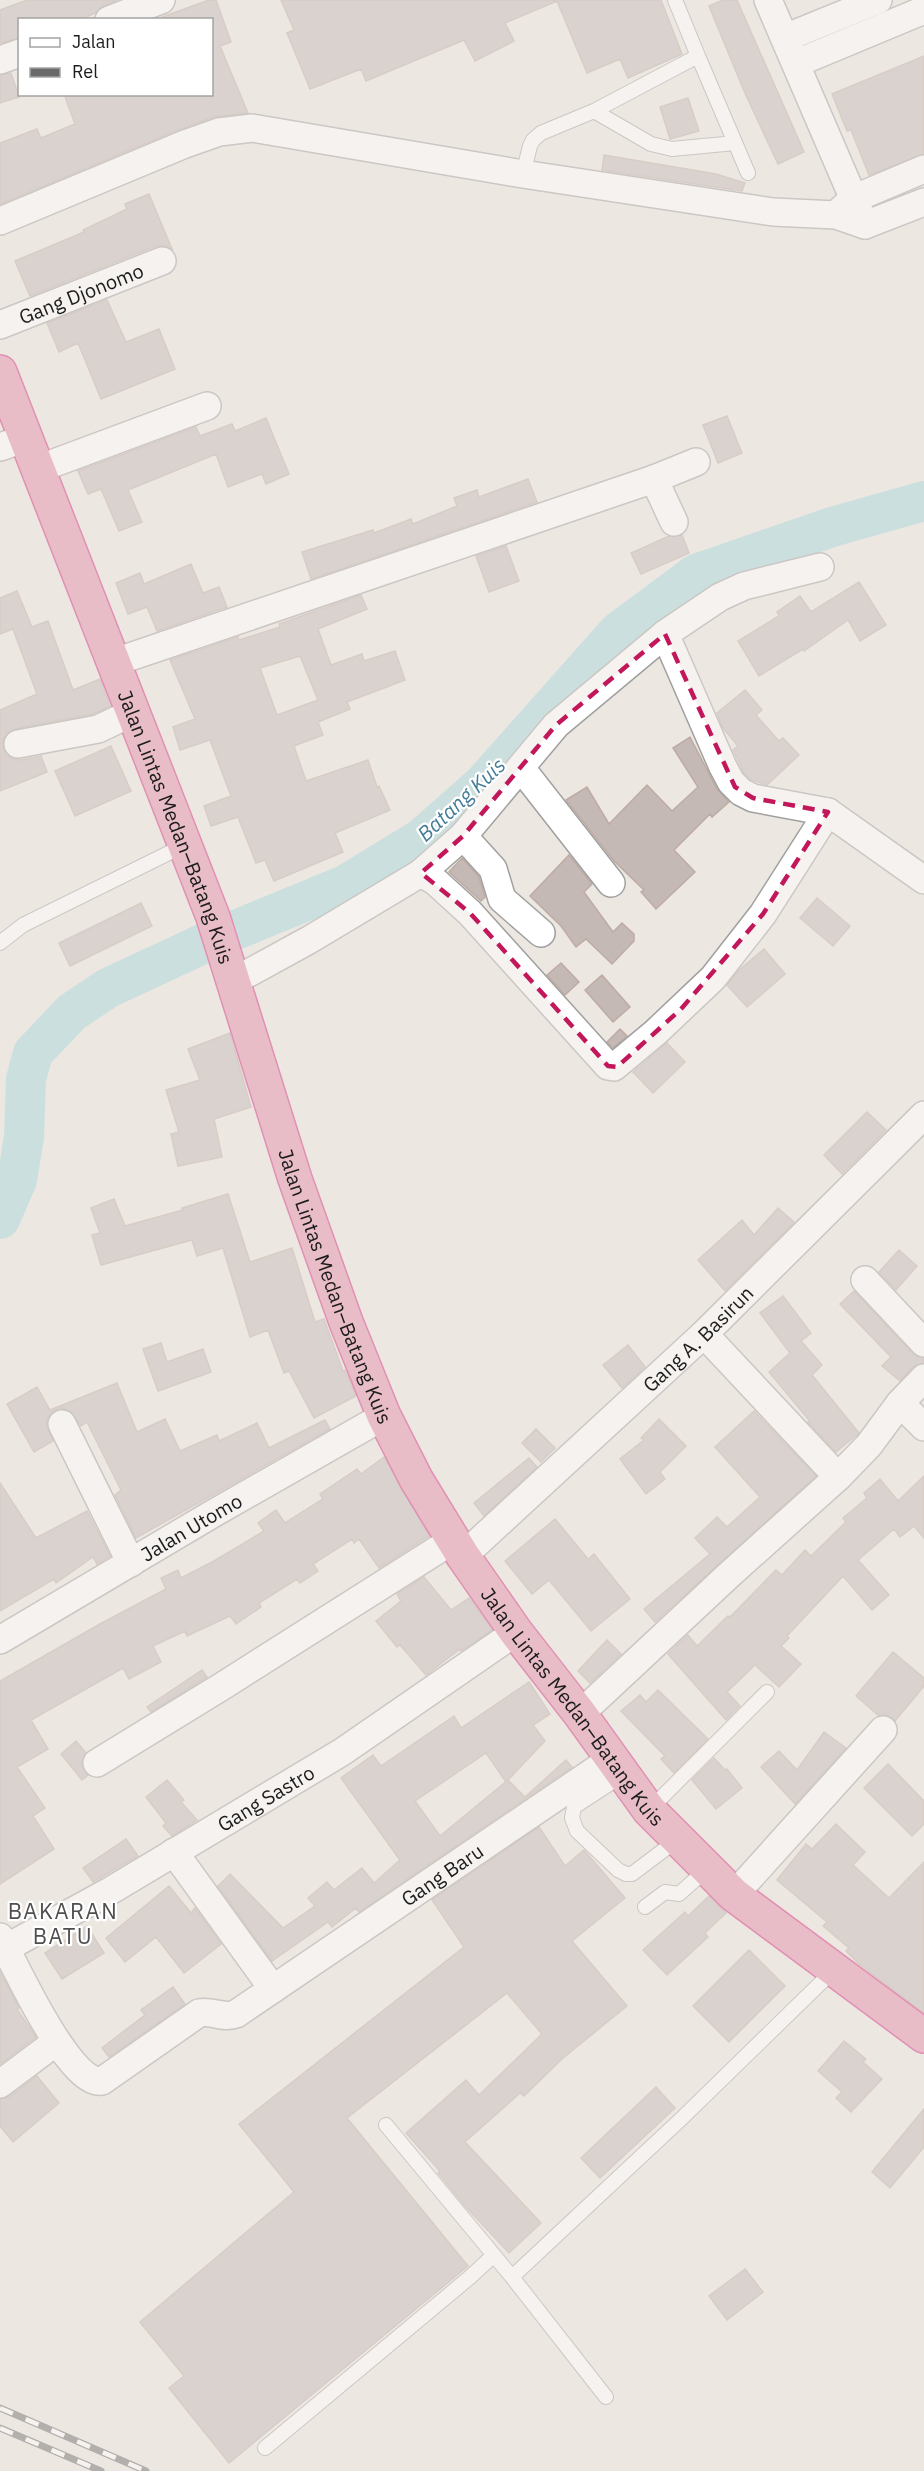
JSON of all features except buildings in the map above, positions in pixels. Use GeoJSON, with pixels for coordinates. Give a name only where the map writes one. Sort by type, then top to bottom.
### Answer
{"type":"FeatureCollection","features":[{"type":"Feature","properties":{"kind":"highway","name":"Jalan Lintas Medan–Batang Kuis"},"geometry":{"type":"LineString","coordinates":[[0,372],[13,443],[38,469],[115,663],[213,917],[310,1224],[384,1416],[416,1479],[458,1548],[516,1632],[580,1714],[650,1810],[706,1870],[734,1895],[921,2028]]}},
{"type":"Feature","properties":{"kind":"street"},"geometry":{"type":"LineString","coordinates":[[114,18],[161,0]]}},
{"type":"Feature","properties":{"kind":"street"},"geometry":{"type":"LineString","coordinates":[[768,0],[797,63],[845,207],[865,225],[924,202]]}},
{"type":"Feature","properties":{"kind":"street"},"geometry":{"type":"LineString","coordinates":[[785,39],[878,0]]}},
{"type":"Feature","properties":{"kind":"street"},"geometry":{"type":"LineString","coordinates":[[797,63],[924,10]]}},
{"type":"Feature","properties":{"kind":"street"},"geometry":{"type":"LineString","coordinates":[[0,60],[18,54]]}},
{"type":"Feature","properties":{"kind":"street"},"geometry":{"type":"LineString","coordinates":[[0,221],[185,144],[219,132],[236,129],[270,130],[523,174],[773,212],[845,207],[924,169]]}},
{"type":"Feature","properties":{"kind":"street","name":"Gang Djonomo"},"geometry":{"type":"LineString","coordinates":[[0,325],[162,261]]}},
{"type":"Feature","properties":{"kind":"street"},"geometry":{"type":"LineString","coordinates":[[38,469],[207,406]]}},
{"type":"Feature","properties":{"kind":"street"},"geometry":{"type":"LineString","coordinates":[[115,663],[654,479],[696,462]]}},
{"type":"Feature","properties":{"kind":"street"},"geometry":{"type":"LineString","coordinates":[[654,479],[674,522]]}},
{"type":"Feature","properties":{"kind":"street"},"geometry":{"type":"LineString","coordinates":[[230,968],[309,940],[421,873],[463,836],[556,725],[665,634],[720,597],[744,586],[820,567]]}},
{"type":"Feature","properties":{"kind":"street"},"geometry":{"type":"LineString","coordinates":[[665,634],[723,767],[735,787],[753,798],[828,812],[924,880]]}},
{"type":"Feature","properties":{"kind":"street"},"geometry":{"type":"LineString","coordinates":[[18,744],[98,729],[134,712]]}},
{"type":"Feature","properties":{"kind":"street"},"geometry":{"type":"LineString","coordinates":[[521,768],[611,882]]}},
{"type":"Feature","properties":{"kind":"street"},"geometry":{"type":"LineString","coordinates":[[421,873],[436,882],[470,913],[608,1066],[614,1067],[656,1032],[712,978],[763,914],[828,812]]}},
{"type":"Feature","properties":{"kind":"street"},"geometry":{"type":"LineString","coordinates":[[463,836],[494,869],[502,899],[541,933]]}},
{"type":"Feature","properties":{"kind":"street","name":"Gang A. Basirun"},"geometry":{"type":"LineString","coordinates":[[97,1763],[220,1687],[458,1548],[704,1334],[924,1115]]}},
{"type":"Feature","properties":{"kind":"street"},"geometry":{"type":"LineString","coordinates":[[865,1280],[924,1343]]}},
{"type":"Feature","properties":{"kind":"street"},"geometry":{"type":"LineString","coordinates":[[704,1334],[838,1477]]}},
{"type":"Feature","properties":{"kind":"street"},"geometry":{"type":"LineString","coordinates":[[580,1714],[838,1477],[924,1378]]}},
{"type":"Feature","properties":{"kind":"street"},"geometry":{"type":"LineString","coordinates":[[900,1403],[924,1427]]}},
{"type":"Feature","properties":{"kind":"street","name":"Jalan Utomo"},"geometry":{"type":"LineString","coordinates":[[0,1640],[214,1513],[384,1416]]}},
{"type":"Feature","properties":{"kind":"street"},"geometry":{"type":"LineString","coordinates":[[62,1424],[131,1563]]}},
{"type":"Feature","properties":{"kind":"street","name":"Gang Sastro"},"geometry":{"type":"LineString","coordinates":[[3,1942],[174,1852],[342,1752],[516,1632]]}},
{"type":"Feature","properties":{"kind":"street"},"geometry":{"type":"LineString","coordinates":[[734,1895],[883,1730]]}},
{"type":"Feature","properties":{"kind":"street","name":"Gang Baru"},"geometry":{"type":"LineString","coordinates":[[56,2042],[83,2074],[93,2081],[99,2081],[199,2013],[229,2017],[617,1767]]}},
{"type":"Feature","properties":{"kind":"street"},"geometry":{"type":"LineString","coordinates":[[174,1852],[273,1989]]}},
{"type":"Feature","properties":{"kind":"street"},"geometry":{"type":"LineString","coordinates":[[0,2084],[56,2042],[3,1942]]}},
{"type":"Feature","properties":{"kind":"lane"},"geometry":{"type":"LineString","coordinates":[[675,0],[748,173]]}},
{"type":"Feature","properties":{"kind":"lane"},"geometry":{"type":"LineString","coordinates":[[523,174],[530,146],[536,136],[594,111],[698,56]]}},
{"type":"Feature","properties":{"kind":"lane"},"geometry":{"type":"LineString","coordinates":[[594,111],[651,144],[672,149],[735,143]]}},
{"type":"Feature","properties":{"kind":"lane"},"geometry":{"type":"LineString","coordinates":[[0,943],[23,925],[185,845]]}},
{"type":"Feature","properties":{"kind":"lane"},"geometry":{"type":"LineString","coordinates":[[650,1810],[767,1692]]}},
{"type":"Feature","properties":{"kind":"lane"},"geometry":{"type":"LineString","coordinates":[[617,1767],[574,1807],[572,1818],[577,1832],[618,1870],[626,1874],[632,1874],[678,1840]]}},
{"type":"Feature","properties":{"kind":"lane"},"geometry":{"type":"LineString","coordinates":[[645,1907],[665,1892],[679,1894],[706,1870]]}},
{"type":"Feature","properties":{"kind":"lane"},"geometry":{"type":"LineString","coordinates":[[512,2277],[680,2120],[835,1969]]}},
{"type":"Feature","properties":{"kind":"lane"},"geometry":{"type":"LineString","coordinates":[[386,2125],[512,2277],[606,2397]]}},
{"type":"Feature","properties":{"kind":"lane"},"geometry":{"type":"LineString","coordinates":[[265,2448],[470,2278],[494,2255]]}},
{"type":"Feature","properties":{"kind":"highlighted area"},"geometry":{"type":"Polygon","coordinates":[[[665,634],[735,787],[753,798],[828,812],[763,914],[681,1009],[617,1067],[608,1066],[470,913],[421,873],[463,836],[556,725],[665,634]]]}},
{"type":"Feature","properties":{"kind":"waterway","name":"Batang Kuis"},"geometry":{"type":"LineString","coordinates":[[0,1219],[17,1180],[24,1137],[26,1079],[33,1053],[72,1012],[108,988],[209,941],[345,885],[422,838],[483,784],[618,632],[696,574],[832,527],[924,501]]}},
{"type":"Feature","properties":{"kind":"railway"},"geometry":{"type":"LineString","coordinates":[[0,2408],[146,2471]]}},
{"type":"Feature","properties":{"kind":"railway"},"geometry":{"type":"LineString","coordinates":[[0,2428],[101,2471]]}},
{"type":"Feature","properties":{"kind":"district","name":"BAKARAN BATU"},"geometry":{"type":"Point","coordinates":[63,1922]}}]}
